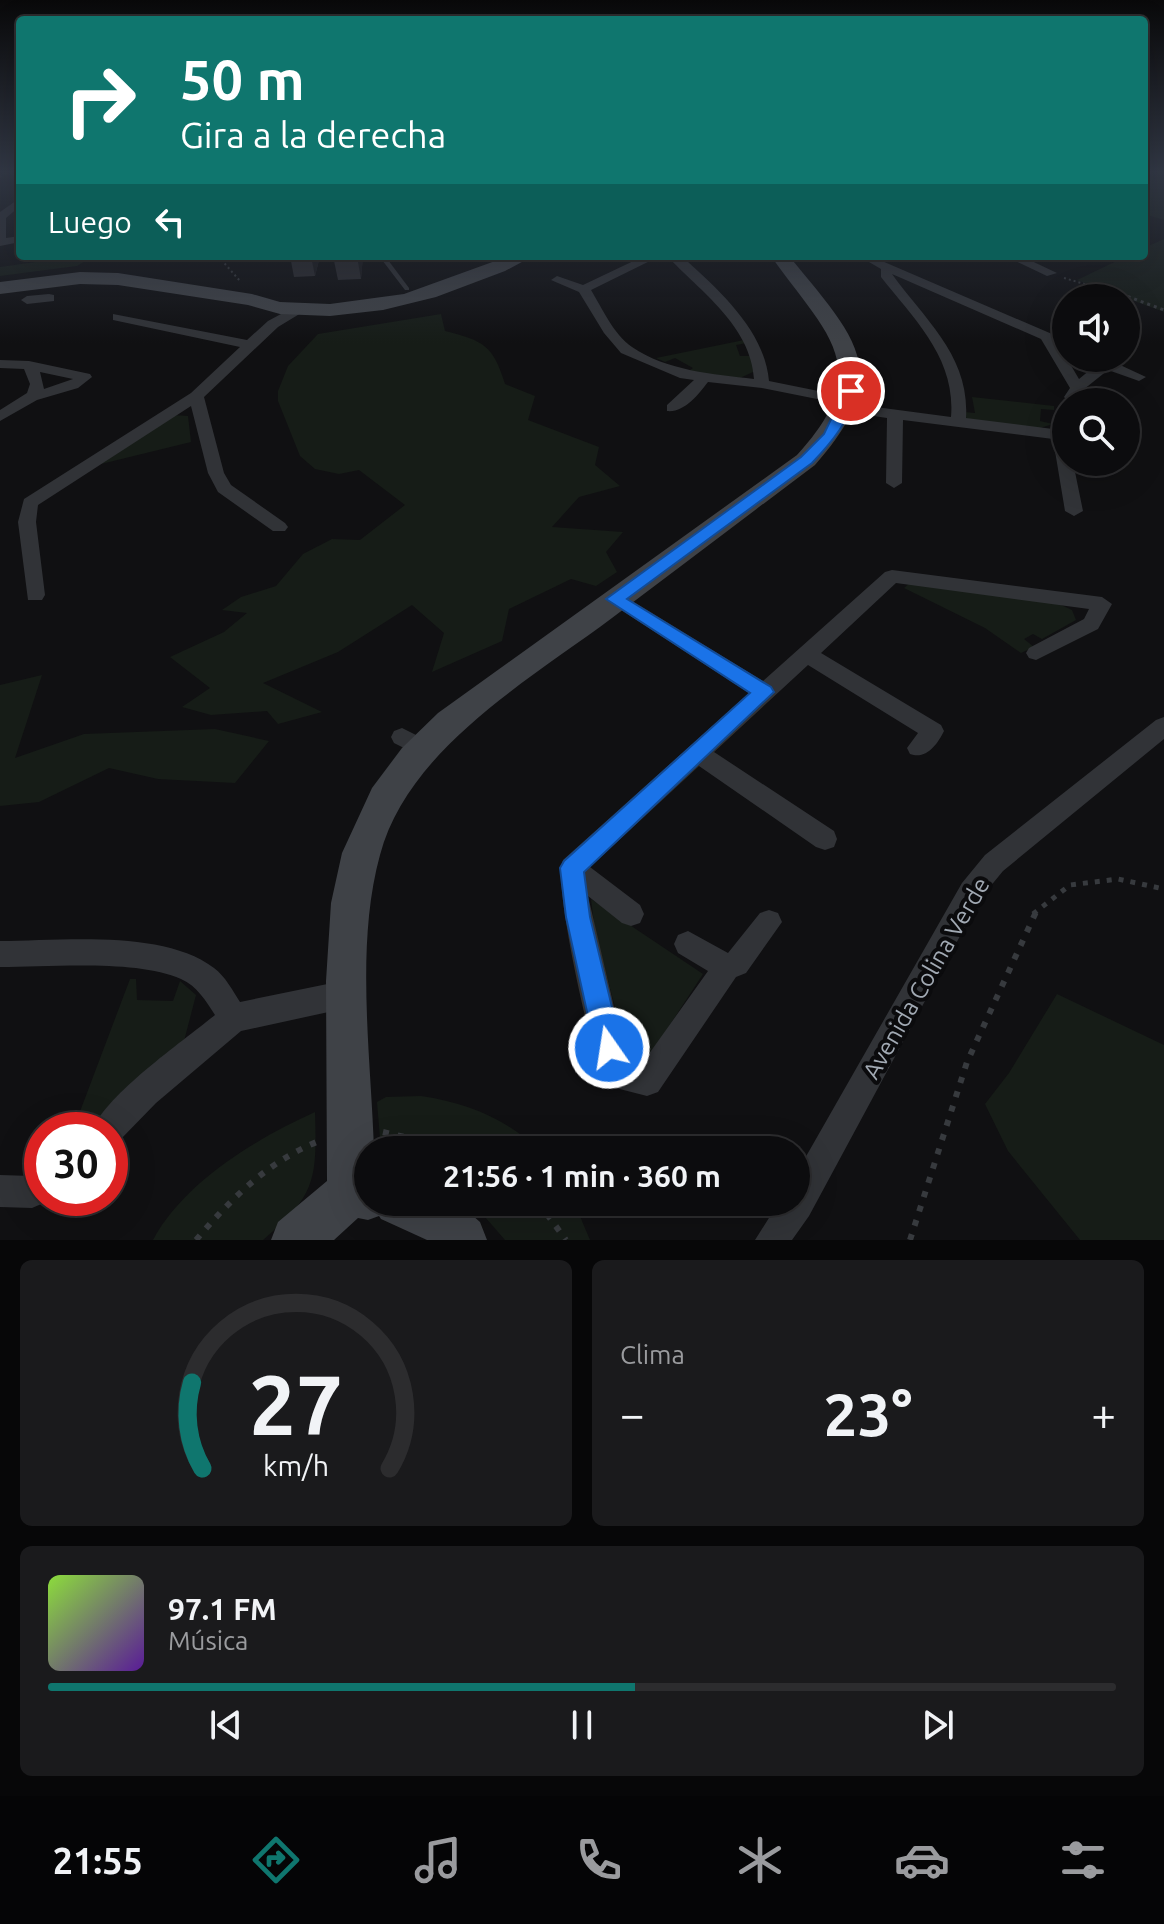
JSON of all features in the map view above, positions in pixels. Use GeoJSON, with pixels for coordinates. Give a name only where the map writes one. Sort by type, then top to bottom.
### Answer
{"type":"FeatureCollection","features":[{"type":"Feature","properties":{"kind":"street"},"geometry":{"type":"LineString","coordinates":[[264,310],[407,289],[483,260]]}},
{"type":"Feature","properties":{"kind":"street"},"geometry":{"type":"LineString","coordinates":[[0,280],[88,269],[264,310],[365,308],[409,301],[515,260]]}},
{"type":"Feature","properties":{"kind":"street"},"geometry":{"type":"LineString","coordinates":[[584,289],[646,260]]}},
{"type":"Feature","properties":{"kind":"street"},"geometry":{"type":"LineString","coordinates":[[677,260],[708,289],[749,337],[759,357],[762,384]]}},
{"type":"Feature","properties":{"kind":"street"},"geometry":{"type":"LineString","coordinates":[[354,1157],[350,1133],[347,994],[352,889],[359,857],[383,800],[412,742],[450,722],[806,460],[830,436],[851,391],[850,366],[841,338],[816,299],[783,260]]}},
{"type":"Feature","properties":{"kind":"street"},"geometry":{"type":"LineString","coordinates":[[1020,260],[1051,273]]}},
{"type":"Feature","properties":{"kind":"street"},"geometry":{"type":"LineString","coordinates":[[875,262],[1052,339]]}},
{"type":"Feature","properties":{"kind":"street"},"geometry":{"type":"LineString","coordinates":[[0,288],[41,295],[88,269]]}},
{"type":"Feature","properties":{"kind":"street"},"geometry":{"type":"LineString","coordinates":[[890,270],[885,272],[938,341],[954,374],[961,407],[958,422]]}},
{"type":"Feature","properties":{"kind":"street"},"geometry":{"type":"LineString","coordinates":[[557,280],[584,289],[611,333],[626,350],[685,375],[762,384],[895,414],[1052,434]]}},
{"type":"Feature","properties":{"kind":"street"},"geometry":{"type":"LineString","coordinates":[[895,285],[899,281],[922,282]]}},
{"type":"Feature","properties":{"kind":"street"},"geometry":{"type":"LineString","coordinates":[[35,595],[27,522],[30,503],[196,396],[249,345],[264,310]]}},
{"type":"Feature","properties":{"kind":"street"},"geometry":{"type":"LineString","coordinates":[[118,317],[249,345]]}},
{"type":"Feature","properties":{"kind":"street"},"geometry":{"type":"LineString","coordinates":[[1046,336],[1077,388],[1091,372]]}},
{"type":"Feature","properties":{"kind":"street"},"geometry":{"type":"LineString","coordinates":[[0,364],[29,365],[85,377],[73,385],[32,397],[0,416]]}},
{"type":"Feature","properties":{"kind":"street"},"geometry":{"type":"LineString","coordinates":[[29,365],[40,384],[32,397]]}},
{"type":"Feature","properties":{"kind":"street"},"geometry":{"type":"LineString","coordinates":[[1127,372],[1139,377]]}},
{"type":"Feature","properties":{"kind":"street"},"geometry":{"type":"LineString","coordinates":[[672,408],[694,391],[703,378]]}},
{"type":"Feature","properties":{"kind":"street"},"geometry":{"type":"LineString","coordinates":[[196,396],[216,473],[224,488],[279,527]]}},
{"type":"Feature","properties":{"kind":"street"},"geometry":{"type":"LineString","coordinates":[[894,483],[895,414]]}},
{"type":"Feature","properties":{"kind":"street"},"geometry":{"type":"LineString","coordinates":[[1068,476],[1074,511]]}},
{"type":"Feature","properties":{"kind":"street"},"geometry":{"type":"LineString","coordinates":[[572,868],[892,576],[1110,598],[1091,624],[1036,653]]}},
{"type":"Feature","properties":{"kind":"street"},"geometry":{"type":"LineString","coordinates":[[614,599],[764,692]]}},
{"type":"Feature","properties":{"kind":"street"},"geometry":{"type":"LineString","coordinates":[[805,653],[933,731],[918,748]]}},
{"type":"Feature","properties":{"kind":"street","name":"Avenida Colina Verde"},"geometry":{"type":"LineString","coordinates":[[772,1240],[797,1204],[971,891],[994,863],[1164,726]]}},
{"type":"Feature","properties":{"kind":"street"},"geometry":{"type":"LineString","coordinates":[[698,753],[825,839]]}},
{"type":"Feature","properties":{"kind":"street"},"geometry":{"type":"LineString","coordinates":[[572,868],[631,914]]}},
{"type":"Feature","properties":{"kind":"street"},"geometry":{"type":"LineString","coordinates":[[572,868],[578,917],[615,1074],[647,1081],[727,967],[736,964],[769,922]]}},
{"type":"Feature","properties":{"kind":"street"},"geometry":{"type":"LineString","coordinates":[[688,944],[727,967]]}},
{"type":"Feature","properties":{"kind":"street"},"geometry":{"type":"LineString","coordinates":[[0,954],[147,956],[177,964],[204,977],[234,1018]]}},
{"type":"Feature","properties":{"kind":"street"},"geometry":{"type":"LineString","coordinates":[[126,1112],[234,1018],[347,994]]}},
{"type":"Feature","properties":{"kind":"street"},"geometry":{"type":"LineString","coordinates":[[0,1191],[24,1192]]}},
{"type":"Feature","properties":{"kind":"street"},"geometry":{"type":"LineString","coordinates":[[296,1240],[354,1198]]}},
{"type":"Feature","properties":{"kind":"street"},"geometry":{"type":"LineString","coordinates":[[431,1216],[443,1221],[462,1240]]}},
{"type":"Feature","properties":{"kind":"lane"},"geometry":{"type":"LineString","coordinates":[[385,260],[407,289]]}},
{"type":"Feature","properties":{"kind":"path"},"geometry":{"type":"LineString","coordinates":[[222,260],[264,310]]}},
{"type":"Feature","properties":{"kind":"path"},"geometry":{"type":"LineString","coordinates":[[1051,273],[1097,285],[1164,310]]}},
{"type":"Feature","properties":{"kind":"path"},"geometry":{"type":"LineString","coordinates":[[910,1240],[967,1062],[1032,915],[1070,885],[1118,879],[1164,889]]}},
{"type":"Feature","properties":{"kind":"path"},"geometry":{"type":"LineString","coordinates":[[196,1240],[231,1198],[272,1163],[316,1142],[350,1133],[377,1131],[399,1136]]}},
{"type":"Feature","properties":{"kind":"path"},"geometry":{"type":"LineString","coordinates":[[548,1216],[566,1240]]}},
{"type":"Feature","properties":{"kind":"shaded area"},"geometry":{"type":"Polygon","coordinates":[[[1164,239],[1164,312],[1140,303],[1140,284],[1088,284],[1077,280],[1119,260],[1148,260],[1148,246],[1164,239]]]}},
{"type":"Feature","properties":{"kind":"shaded area"},"geometry":{"type":"Polygon","coordinates":[[[50,260],[87,260],[77,266],[0,276],[0,267],[50,260]]]}},
{"type":"Feature","properties":{"kind":"shaded area"},"geometry":{"type":"Polygon","coordinates":[[[441,314],[445,331],[478,342],[491,353],[505,384],[535,396],[528,420],[599,447],[595,465],[620,486],[579,497],[552,527],[623,532],[606,552],[617,572],[596,586],[571,579],[509,609],[502,641],[432,672],[444,633],[412,605],[338,652],[263,683],[322,712],[278,724],[267,711],[211,715],[182,707],[210,688],[170,657],[224,632],[247,613],[222,610],[241,597],[276,586],[303,554],[332,539],[360,540],[405,505],[359,470],[339,474],[315,469],[300,456],[278,401],[278,391],[288,366],[318,334],[441,314]]]}},
{"type":"Feature","properties":{"kind":"shaded area"},"geometry":{"type":"Polygon","coordinates":[[[744,340],[747,343],[736,345],[740,356],[754,356],[753,372],[740,378],[687,372],[693,368],[675,358],[665,362],[656,358],[744,340]]]}},
{"type":"Feature","properties":{"kind":"shaded area"},"geometry":{"type":"Polygon","coordinates":[[[972,397],[1052,406],[1052,410],[1041,409],[1040,421],[1052,424],[1037,429],[970,420],[963,416],[964,412],[975,413],[972,397]]]}},
{"type":"Feature","properties":{"kind":"shaded area"},"geometry":{"type":"Polygon","coordinates":[[[173,415],[188,416],[191,442],[101,464],[173,415]]]}},
{"type":"Feature","properties":{"kind":"shaded area"},"geometry":{"type":"Polygon","coordinates":[[[911,582],[1059,604],[1072,610],[1076,620],[1042,639],[1033,634],[1024,639],[1034,647],[1021,653],[985,628],[904,588],[911,582]]]}},
{"type":"Feature","properties":{"kind":"shaded area"},"geometry":{"type":"Polygon","coordinates":[[[42,675],[15,758],[84,734],[215,729],[269,741],[235,783],[158,779],[109,768],[39,802],[0,806],[0,685],[42,675]]]}},
{"type":"Feature","properties":{"kind":"shaded area"},"geometry":{"type":"Polygon","coordinates":[[[591,899],[703,974],[645,1063],[634,1063],[627,1053],[595,931],[591,899]]]}},
{"type":"Feature","properties":{"kind":"shaded area"},"geometry":{"type":"Polygon","coordinates":[[[130,979],[136,979],[137,1000],[173,1001],[180,981],[196,995],[183,1045],[112,1112],[80,1112],[130,979]]]}},
{"type":"Feature","properties":{"kind":"shaded area"},"geometry":{"type":"Polygon","coordinates":[[[1057,994],[1164,1045],[1164,1240],[1080,1240],[1008,1151],[985,1104],[1009,1073],[1057,994]]]}},
{"type":"Feature","properties":{"kind":"shaded area"},"geometry":{"type":"Polygon","coordinates":[[[421,1096],[454,1103],[485,1114],[522,1136],[380,1136],[377,1102],[386,1097],[421,1096]]]}},
{"type":"Feature","properties":{"kind":"shaded area"},"geometry":{"type":"Polygon","coordinates":[[[315,1112],[315,1154],[310,1185],[294,1211],[263,1240],[153,1240],[183,1199],[224,1164],[315,1112]]]}},
{"type":"Feature","properties":{"kind":"shaded area"},"geometry":{"type":"Polygon","coordinates":[[[580,1216],[590,1240],[505,1240],[485,1217],[580,1216]]]}},
{"type":"Feature","properties":{"kind":"route"},"geometry":{"type":"LineString","coordinates":[[609,1048],[578,917],[572,868],[764,692],[614,599],[806,460],[830,436],[846,408],[851,391]]}}]}
